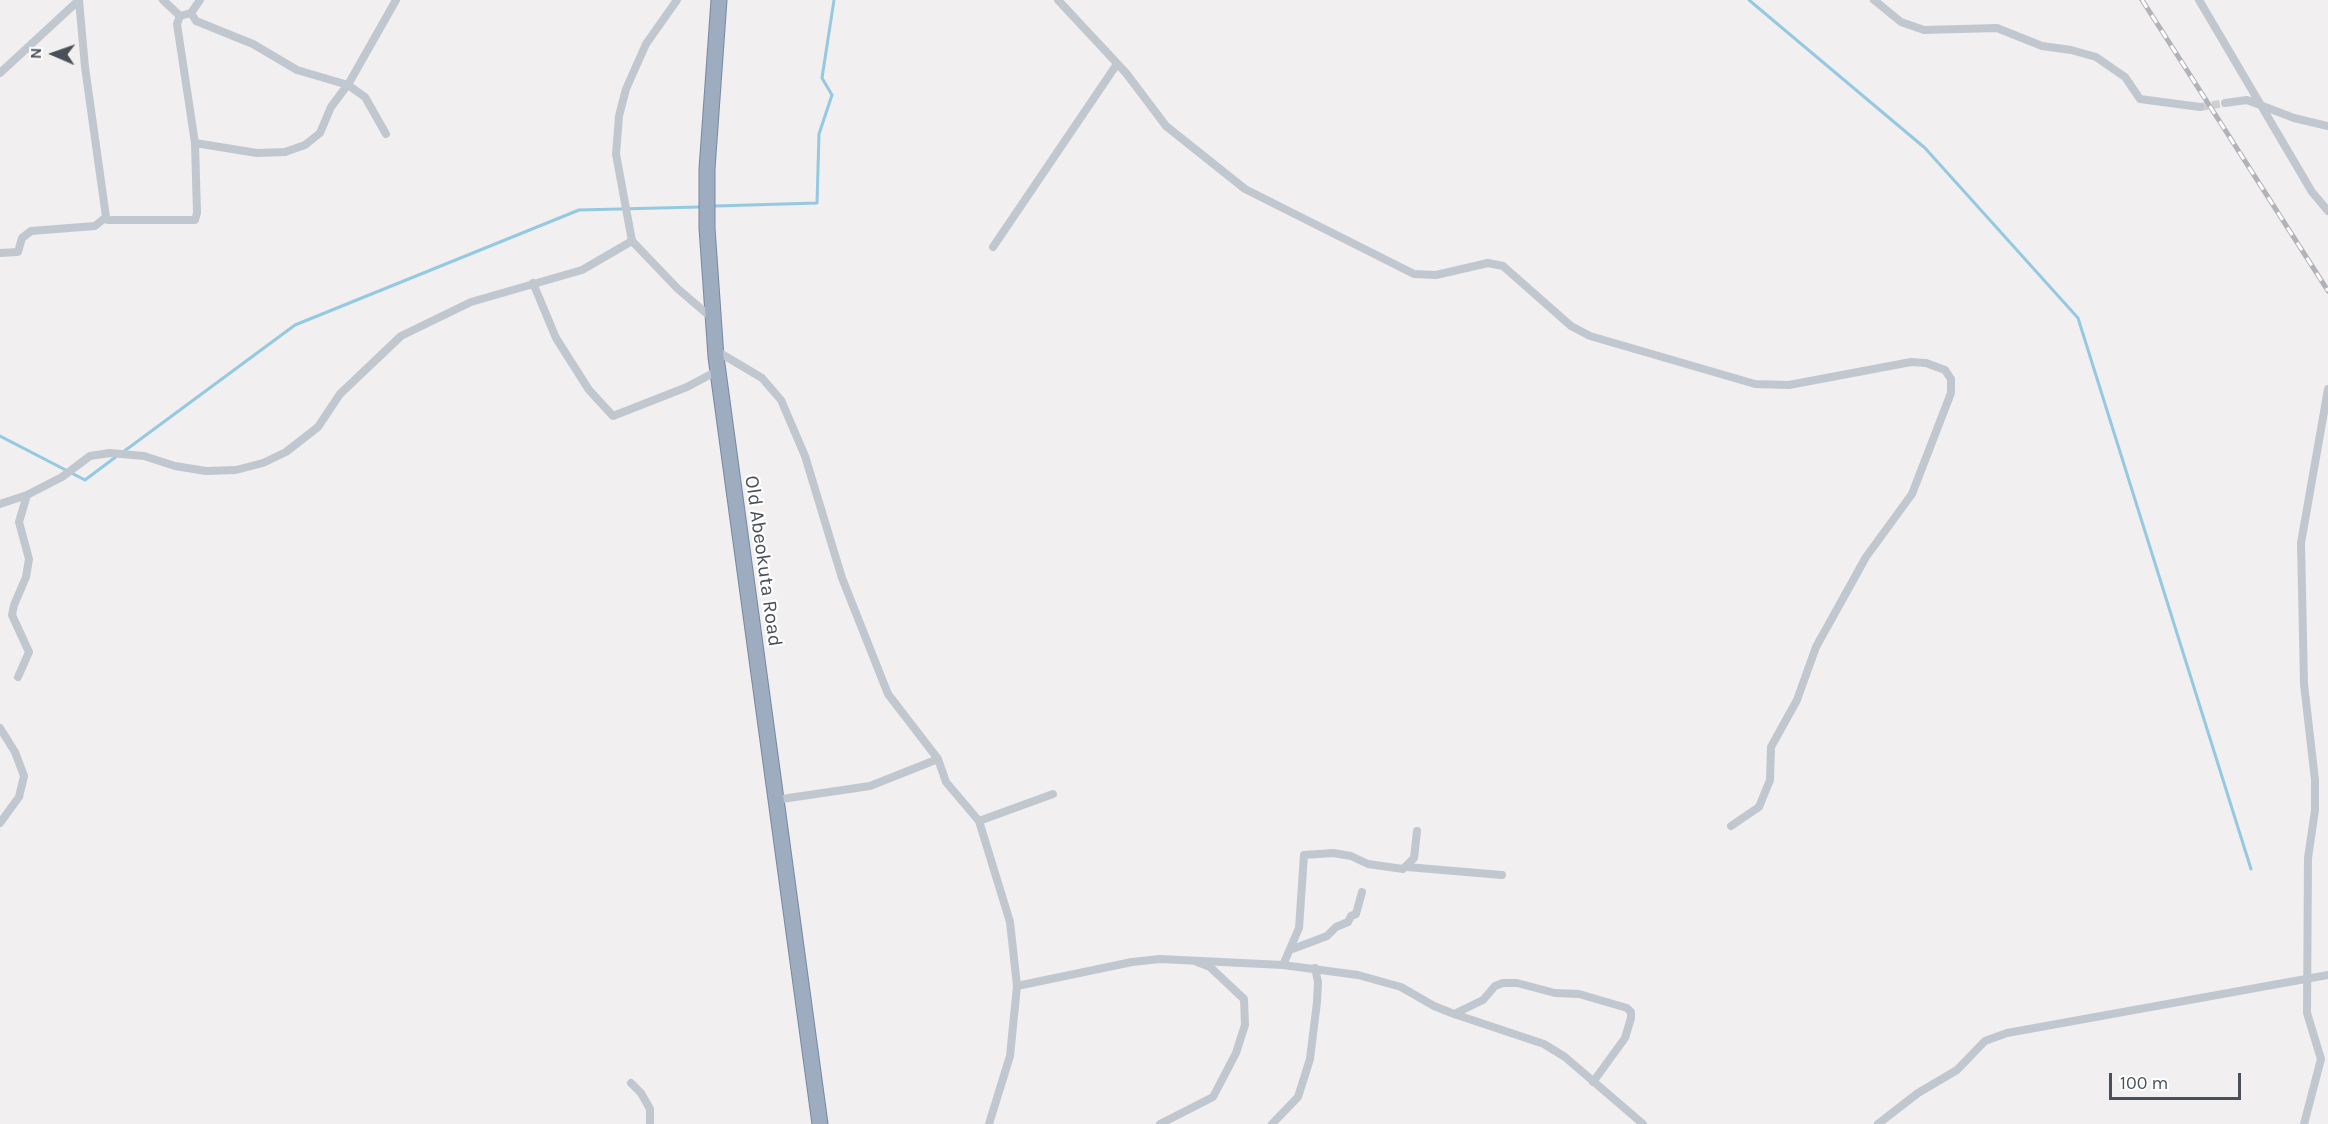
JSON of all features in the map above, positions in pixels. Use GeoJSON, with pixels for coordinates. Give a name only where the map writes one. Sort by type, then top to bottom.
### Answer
{"type":"FeatureCollection","features":[{"type":"Feature","properties":{"kind":"highway","name":"Old Abeokuta Road"},"geometry":{"type":"LineString","coordinates":[[719,0],[707,169],[712,319],[717,371],[820,1124]]}},
{"type":"Feature","properties":{"kind":"street"},"geometry":{"type":"LineString","coordinates":[[0,73],[79,0]]}},
{"type":"Feature","properties":{"kind":"street"},"geometry":{"type":"LineString","coordinates":[[79,0],[85,67],[106,216]]}},
{"type":"Feature","properties":{"kind":"street"},"geometry":{"type":"LineString","coordinates":[[164,0],[180,16]]}},
{"type":"Feature","properties":{"kind":"street"},"geometry":{"type":"LineString","coordinates":[[180,16],[191,13],[200,0]]}},
{"type":"Feature","properties":{"kind":"street"},"geometry":{"type":"LineString","coordinates":[[195,143],[257,153],[295,150],[320,133],[334,102],[348,85],[396,0]]}},
{"type":"Feature","properties":{"kind":"street"},"geometry":{"type":"LineString","coordinates":[[677,0],[646,44],[626,89],[618,116],[616,154],[632,241],[678,289],[712,319]]}},
{"type":"Feature","properties":{"kind":"street"},"geometry":{"type":"LineString","coordinates":[[1058,0],[1117,64],[1166,126],[1245,189],[1414,274],[1436,275],[1488,263],[1503,266],[1571,326],[1590,336],[1755,384],[1789,385],[1911,362],[1926,363],[1945,370],[1951,378],[1952,393],[1912,494],[1866,557],[1816,647],[1797,700],[1771,747],[1770,780],[1758,807],[1731,826]]}},
{"type":"Feature","properties":{"kind":"street"},"geometry":{"type":"LineString","coordinates":[[1874,0],[1901,22],[1924,30],[1997,27],[2042,46],[2071,50],[2096,57],[2125,77],[2140,99],[2200,107]]}},
{"type":"Feature","properties":{"kind":"street"},"geometry":{"type":"LineString","coordinates":[[2199,0],[2312,192],[2328,211]]}},
{"type":"Feature","properties":{"kind":"street"},"geometry":{"type":"LineString","coordinates":[[191,13],[196,21],[253,44],[297,70],[348,85],[365,98],[386,134]]}},
{"type":"Feature","properties":{"kind":"street"},"geometry":{"type":"LineString","coordinates":[[0,253],[18,252],[22,238],[31,231],[95,226],[106,216],[195,220],[197,213],[195,143],[178,34],[180,16]]}},
{"type":"Feature","properties":{"kind":"street"},"geometry":{"type":"LineString","coordinates":[[993,247],[1117,64]]}},
{"type":"Feature","properties":{"kind":"street"},"geometry":{"type":"LineString","coordinates":[[2225,103],[2247,100],[2294,118],[2328,126]]}},
{"type":"Feature","properties":{"kind":"street"},"geometry":{"type":"LineString","coordinates":[[0,504],[27,495],[62,477],[90,456],[110,453],[144,456],[175,466],[206,471],[236,470],[263,462],[286,452],[318,427],[340,394],[401,336],[471,302],[582,270],[632,241]]}},
{"type":"Feature","properties":{"kind":"street"},"geometry":{"type":"LineString","coordinates":[[533,283],[556,338],[589,390],[614,416],[687,387],[717,371]]}},
{"type":"Feature","properties":{"kind":"street"},"geometry":{"type":"LineString","coordinates":[[715,350],[762,378],[781,400],[805,456],[842,578],[888,694],[939,759],[946,782],[979,821],[1010,922],[1017,986],[1010,1056],[989,1124]]}},
{"type":"Feature","properties":{"kind":"street"},"geometry":{"type":"LineString","coordinates":[[2304,1124],[2321,1059],[2307,1013],[2308,858],[2315,810],[2315,780],[2304,684],[2301,543],[2328,389]]}},
{"type":"Feature","properties":{"kind":"street"},"geometry":{"type":"LineString","coordinates":[[18,677],[29,652],[12,615],[26,577],[29,559],[19,522],[27,495]]}},
{"type":"Feature","properties":{"kind":"street"},"geometry":{"type":"LineString","coordinates":[[0,728],[15,752],[24,776],[18,797],[0,823]]}},
{"type":"Feature","properties":{"kind":"street"},"geometry":{"type":"LineString","coordinates":[[775,801],[870,786],[939,759]]}},
{"type":"Feature","properties":{"kind":"street"},"geometry":{"type":"LineString","coordinates":[[979,821],[1053,794]]}},
{"type":"Feature","properties":{"kind":"street"},"geometry":{"type":"LineString","coordinates":[[1407,867],[1414,858],[1417,831]]}},
{"type":"Feature","properties":{"kind":"street"},"geometry":{"type":"LineString","coordinates":[[1283,965],[1299,928],[1304,855],[1333,853],[1351,856],[1368,864],[1392,868],[1407,867],[1502,875]]}},
{"type":"Feature","properties":{"kind":"street"},"geometry":{"type":"LineString","coordinates":[[1290,950],[1327,936],[1336,927],[1348,922],[1351,916],[1356,914],[1362,892]]}},
{"type":"Feature","properties":{"kind":"street"},"geometry":{"type":"LineString","coordinates":[[1017,986],[1132,962],[1191,960],[1283,965],[1358,975],[1401,987],[1434,1006],[1454,1014],[1544,1044],[1643,1124]]}},
{"type":"Feature","properties":{"kind":"street"},"geometry":{"type":"LineString","coordinates":[[1161,1124],[1213,1096],[1236,1053],[1245,1025],[1245,999],[1210,967],[1191,960]]}},
{"type":"Feature","properties":{"kind":"street"},"geometry":{"type":"LineString","coordinates":[[1272,1124],[1298,1097],[1310,1059],[1317,1002],[1318,982],[1315,968]]}},
{"type":"Feature","properties":{"kind":"street"},"geometry":{"type":"LineString","coordinates":[[1878,1124],[1918,1093],[1957,1070],[1985,1041],[2007,1033],[2328,975]]}},
{"type":"Feature","properties":{"kind":"street"},"geometry":{"type":"LineString","coordinates":[[1454,1014],[1483,1000],[1495,986],[1503,983],[1517,983],[1556,993],[1579,994],[1627,1008],[1631,1012],[1631,1018],[1625,1038],[1593,1082]]}},
{"type":"Feature","properties":{"kind":"street"},"geometry":{"type":"LineString","coordinates":[[631,1083],[641,1093],[650,1109],[650,1124]]}},
{"type":"Feature","properties":{"kind":"waterway"},"geometry":{"type":"LineString","coordinates":[[716,206],[817,203],[819,134],[832,95],[822,78],[834,0]]}},
{"type":"Feature","properties":{"kind":"waterway"},"geometry":{"type":"LineString","coordinates":[[1749,0],[1925,148],[2078,318],[2251,869]]}},
{"type":"Feature","properties":{"kind":"waterway"},"geometry":{"type":"LineString","coordinates":[[123,452],[295,325],[579,210],[699,207]]}},
{"type":"Feature","properties":{"kind":"waterway"},"geometry":{"type":"LineString","coordinates":[[0,436],[85,480],[117,456]]}},
{"type":"Feature","properties":{"kind":"tunnel"},"geometry":{"type":"LineString","coordinates":[[2200,107],[2225,103]]}},
{"type":"Feature","properties":{"kind":"railway"},"geometry":{"type":"LineString","coordinates":[[2142,0],[2328,291]]}}]}
